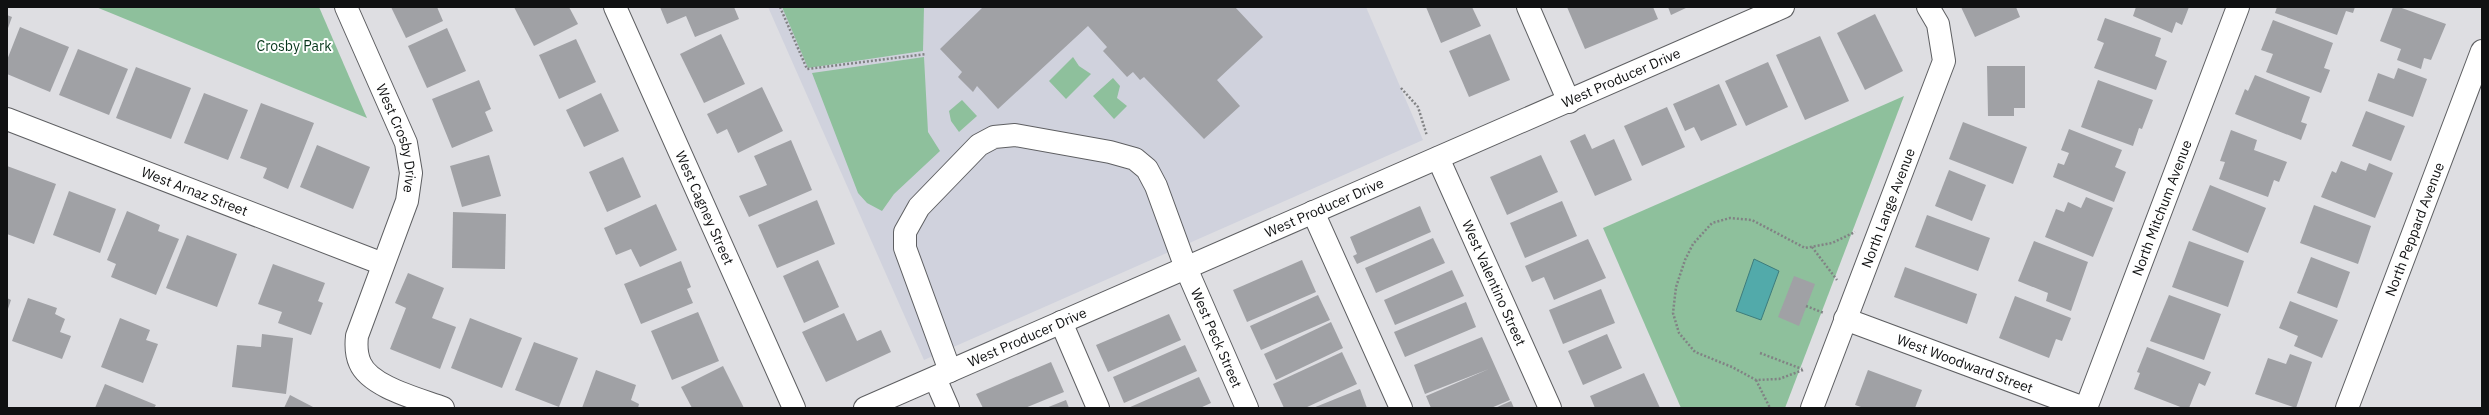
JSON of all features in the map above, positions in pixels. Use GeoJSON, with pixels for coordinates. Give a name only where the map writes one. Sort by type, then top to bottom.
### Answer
{"type":"FeatureCollection","features":[{"type":"Feature","properties":{"kind":"street","name":"West Crosby Drive"},"geometry":{"type":"LineString","coordinates":[[346,7],[406,143],[411,173],[407,201],[357,336],[356,351],[360,364],[380,383],[443,408]]}},
{"type":"Feature","properties":{"kind":"street","name":"West Cagney Street"},"geometry":{"type":"LineString","coordinates":[[615,7],[794,408]]}},
{"type":"Feature","properties":{"kind":"street"},"geometry":{"type":"LineString","coordinates":[[1528,7],[1569,102]]}},
{"type":"Feature","properties":{"kind":"street","name":"West Producer Drive"},"geometry":{"type":"LineString","coordinates":[[865,408],[1569,102],[1783,7]]}},
{"type":"Feature","properties":{"kind":"street","name":"North Lange Avenue"},"geometry":{"type":"LineString","coordinates":[[1812,408],[1944,62],[1938,24],[1928,7]]}},
{"type":"Feature","properties":{"kind":"street","name":"North Mitchum Avenue"},"geometry":{"type":"LineString","coordinates":[[2085,408],[2238,7]]}},
{"type":"Feature","properties":{"kind":"street","name":"North Peppard Avenue"},"geometry":{"type":"LineString","coordinates":[[2347,408],[2482,51]]}},
{"type":"Feature","properties":{"kind":"street","name":"West Arnaz Street"},"geometry":{"type":"LineString","coordinates":[[7,119],[383,264]]}},
{"type":"Feature","properties":{"kind":"street","name":"West Peck Street"},"geometry":{"type":"LineString","coordinates":[[943,374],[905,248],[905,232],[920,208],[980,145],[994,137],[1015,135],[1110,152],[1135,159],[1147,169],[1162,201],[1186,268],[1247,408]]}},
{"type":"Feature","properties":{"kind":"street","name":"West Valentino Street"},"geometry":{"type":"LineString","coordinates":[[1438,158],[1550,408]]}},
{"type":"Feature","properties":{"kind":"street"},"geometry":{"type":"LineString","coordinates":[[1313,212],[1401,408]]}},
{"type":"Feature","properties":{"kind":"street","name":"West Woodward Street"},"geometry":{"type":"LineString","coordinates":[[1845,319],[2085,408]]}},
{"type":"Feature","properties":{"kind":"street"},"geometry":{"type":"LineString","coordinates":[[1061,322],[1098,408]]}},
{"type":"Feature","properties":{"kind":"street"},"geometry":{"type":"LineString","coordinates":[[943,374],[948,408]]}},
{"type":"Feature","properties":{"kind":"path"},"geometry":{"type":"LineString","coordinates":[[780,7],[807,69],[926,54]]}},
{"type":"Feature","properties":{"kind":"path"},"geometry":{"type":"LineString","coordinates":[[1401,88],[1418,108],[1427,136]]}},
{"type":"Feature","properties":{"kind":"path"},"geometry":{"type":"LineString","coordinates":[[1760,353],[1802,370],[1779,379],[1756,380],[1732,367],[1696,352],[1679,333],[1673,314],[1676,286],[1685,260],[1693,244],[1712,223],[1730,218],[1752,220],[1805,248],[1832,243],[1855,232]]}},
{"type":"Feature","properties":{"kind":"path"},"geometry":{"type":"LineString","coordinates":[[1812,246],[1837,280]]}},
{"type":"Feature","properties":{"kind":"path"},"geometry":{"type":"LineString","coordinates":[[1806,306],[1824,313]]}},
{"type":"Feature","properties":{"kind":"path"},"geometry":{"type":"LineString","coordinates":[[1756,380],[1770,408]]}},
{"type":"Feature","properties":{"kind":"shaded area"},"geometry":{"type":"Polygon","coordinates":[[[768,7],[1366,7],[1423,140],[924,360],[768,7]]]}},
{"type":"Feature","properties":{"kind":"green space","name":"Crosby Park"},"geometry":{"type":"Polygon","coordinates":[[[96,7],[319,7],[367,118],[96,7]]]}},
{"type":"Feature","properties":{"kind":"green space"},"geometry":{"type":"Polygon","coordinates":[[[782,7],[924,7],[923,51],[808,68],[782,7]]]}},
{"type":"Feature","properties":{"kind":"green space"},"geometry":{"type":"Polygon","coordinates":[[[924,57],[928,132],[940,151],[894,194],[882,211],[867,203],[858,193],[812,73],[924,57]]]}},
{"type":"Feature","properties":{"kind":"green space"},"geometry":{"type":"Polygon","coordinates":[[[1073,57],[1079,66],[1091,74],[1066,99],[1049,81],[1073,57]]]}},
{"type":"Feature","properties":{"kind":"green space"},"geometry":{"type":"Polygon","coordinates":[[[1113,78],[1120,86],[1117,98],[1127,106],[1114,119],[1093,96],[1113,78]]]}},
{"type":"Feature","properties":{"kind":"green space"},"geometry":{"type":"Polygon","coordinates":[[[1904,96],[1785,408],[1681,408],[1603,228],[1904,96]]]}},
{"type":"Feature","properties":{"kind":"green space"},"geometry":{"type":"Polygon","coordinates":[[[962,100],[977,116],[959,132],[951,121],[949,111],[962,100]]]}},
{"type":"Feature","properties":{"kind":"water"},"geometry":{"type":"Polygon","coordinates":[[[1754,259],[1779,271],[1761,320],[1736,311],[1754,259]]]}},
{"type":"Feature","properties":{"kind":"building"},"geometry":{"type":"Polygon","coordinates":[[[391,7],[437,7],[443,21],[406,38],[391,7]]]}},
{"type":"Feature","properties":{"kind":"building"},"geometry":{"type":"Polygon","coordinates":[[[514,7],[569,7],[578,24],[534,46],[514,7]]]}},
{"type":"Feature","properties":{"kind":"building"},"geometry":{"type":"Polygon","coordinates":[[[660,7],[734,7],[739,19],[695,37],[686,16],[667,24],[660,7]]]}},
{"type":"Feature","properties":{"kind":"building"},"geometry":{"type":"Polygon","coordinates":[[[983,7],[1235,7],[1263,37],[1217,80],[1240,106],[1204,139],[1144,77],[1140,80],[1133,72],[1127,77],[1103,51],[1107,47],[1088,26],[998,109],[977,86],[973,92],[958,77],[962,72],[940,49],[983,7]]]}},
{"type":"Feature","properties":{"kind":"building"},"geometry":{"type":"Polygon","coordinates":[[[1426,7],[1472,7],[1481,26],[1441,43],[1426,7]]]}},
{"type":"Feature","properties":{"kind":"building"},"geometry":{"type":"Polygon","coordinates":[[[1567,7],[1653,7],[1658,19],[1585,49],[1567,7]]]}},
{"type":"Feature","properties":{"kind":"building"},"geometry":{"type":"Polygon","coordinates":[[[1668,7],[1688,7],[1671,15],[1668,7]]]}},
{"type":"Feature","properties":{"kind":"building"},"geometry":{"type":"Polygon","coordinates":[[[1961,7],[2016,7],[2020,17],[1975,37],[1961,7]]]}},
{"type":"Feature","properties":{"kind":"building"},"geometry":{"type":"Polygon","coordinates":[[[2136,7],[2189,7],[2182,25],[2176,22],[2172,33],[2133,16],[2136,7]]]}},
{"type":"Feature","properties":{"kind":"building"},"geometry":{"type":"Polygon","coordinates":[[[2277,7],[2355,7],[2353,13],[2346,11],[2337,35],[2275,13],[2277,7]]]}},
{"type":"Feature","properties":{"kind":"building"},"geometry":{"type":"Polygon","coordinates":[[[2393,7],[2399,7],[2446,24],[2431,60],[2424,58],[2421,69],[2397,60],[2401,49],[2380,41],[2393,7]]]}},
{"type":"Feature","properties":{"kind":"building"},"geometry":{"type":"Polygon","coordinates":[[[1875,14],[1903,71],[1865,90],[1837,33],[1875,14]]]}},
{"type":"Feature","properties":{"kind":"building"},"geometry":{"type":"Polygon","coordinates":[[[7,15],[12,17],[7,31],[7,15]]]}},
{"type":"Feature","properties":{"kind":"building"},"geometry":{"type":"Polygon","coordinates":[[[2105,18],[2161,38],[2155,56],[2167,61],[2156,90],[2094,68],[2104,43],[2097,40],[2105,18]]]}},
{"type":"Feature","properties":{"kind":"building"},"geometry":{"type":"Polygon","coordinates":[[[2273,20],[2333,43],[2324,68],[2330,70],[2321,93],[2266,72],[2273,54],[2261,50],[2273,20]]]}},
{"type":"Feature","properties":{"kind":"building"},"geometry":{"type":"Polygon","coordinates":[[[20,27],[69,47],[50,92],[7,74],[7,60],[20,27]]]}},
{"type":"Feature","properties":{"kind":"building"},"geometry":{"type":"Polygon","coordinates":[[[447,28],[466,71],[427,88],[408,46],[447,28]]]}},
{"type":"Feature","properties":{"kind":"building"},"geometry":{"type":"Polygon","coordinates":[[[721,34],[745,84],[704,103],[680,54],[721,34]]]}},
{"type":"Feature","properties":{"kind":"building"},"geometry":{"type":"Polygon","coordinates":[[[1490,34],[1510,80],[1469,97],[1449,51],[1490,34]]]}},
{"type":"Feature","properties":{"kind":"building"},"geometry":{"type":"Polygon","coordinates":[[[1820,36],[1849,101],[1805,120],[1776,55],[1820,36]]]}},
{"type":"Feature","properties":{"kind":"building"},"geometry":{"type":"Polygon","coordinates":[[[576,39],[596,82],[559,99],[539,55],[576,39]]]}},
{"type":"Feature","properties":{"kind":"building"},"geometry":{"type":"Polygon","coordinates":[[[78,49],[128,69],[109,115],[59,95],[78,49]]]}},
{"type":"Feature","properties":{"kind":"building"},"geometry":{"type":"Polygon","coordinates":[[[1768,62],[1788,107],[1746,126],[1725,81],[1768,62]]]}},
{"type":"Feature","properties":{"kind":"building"},"geometry":{"type":"Polygon","coordinates":[[[1987,66],[2025,66],[2025,108],[2014,108],[2014,116],[1988,116],[1987,66]]]}},
{"type":"Feature","properties":{"kind":"building"},"geometry":{"type":"Polygon","coordinates":[[[136,67],[191,88],[171,139],[116,118],[136,67]]]}},
{"type":"Feature","properties":{"kind":"building"},"geometry":{"type":"Polygon","coordinates":[[[2398,68],[2427,79],[2413,117],[2368,101],[2378,73],[2394,79],[2398,68]]]}},
{"type":"Feature","properties":{"kind":"building"},"geometry":{"type":"Polygon","coordinates":[[[2255,75],[2310,97],[2301,122],[2307,124],[2301,140],[2235,114],[2245,89],[2248,91],[2255,75]]]}},
{"type":"Feature","properties":{"kind":"building"},"geometry":{"type":"Polygon","coordinates":[[[479,80],[491,109],[485,112],[493,131],[452,148],[432,99],[479,80]]]}},
{"type":"Feature","properties":{"kind":"building"},"geometry":{"type":"Polygon","coordinates":[[[2098,80],[2153,100],[2142,129],[2139,128],[2133,146],[2081,127],[2098,80]]]}},
{"type":"Feature","properties":{"kind":"building"},"geometry":{"type":"Polygon","coordinates":[[[1719,84],[1737,125],[1701,141],[1694,127],[1685,131],[1673,104],[1719,84]]]}},
{"type":"Feature","properties":{"kind":"building"},"geometry":{"type":"Polygon","coordinates":[[[762,87],[783,131],[738,153],[727,129],[717,134],[707,114],[762,87]]]}},
{"type":"Feature","properties":{"kind":"building"},"geometry":{"type":"Polygon","coordinates":[[[204,93],[248,110],[228,160],[184,143],[204,93]]]}},
{"type":"Feature","properties":{"kind":"building"},"geometry":{"type":"Polygon","coordinates":[[[601,93],[619,131],[584,147],[566,110],[601,93]]]}},
{"type":"Feature","properties":{"kind":"building"},"geometry":{"type":"Polygon","coordinates":[[[261,103],[314,123],[288,189],[263,178],[267,168],[240,158],[261,103]]]}},
{"type":"Feature","properties":{"kind":"building"},"geometry":{"type":"Polygon","coordinates":[[[1667,107],[1685,147],[1642,166],[1624,126],[1667,107]]]}},
{"type":"Feature","properties":{"kind":"building"},"geometry":{"type":"Polygon","coordinates":[[[2366,111],[2405,126],[2391,161],[2352,146],[2366,111]]]}},
{"type":"Feature","properties":{"kind":"building"},"geometry":{"type":"Polygon","coordinates":[[[1963,122],[2027,147],[2013,184],[1949,159],[1963,122]]]}},
{"type":"Feature","properties":{"kind":"building"},"geometry":{"type":"Polygon","coordinates":[[[2069,129],[2122,150],[2115,167],[2126,172],[2114,202],[2053,177],[2058,163],[2064,165],[2069,153],[2061,150],[2069,129]]]}},
{"type":"Feature","properties":{"kind":"building"},"geometry":{"type":"Polygon","coordinates":[[[2231,130],[2257,140],[2254,150],[2287,162],[2279,182],[2274,180],[2268,197],[2219,179],[2225,162],[2220,161],[2231,130]]]}},
{"type":"Feature","properties":{"kind":"building"},"geometry":{"type":"Polygon","coordinates":[[[1585,134],[1592,149],[1614,139],[1632,180],[1595,196],[1570,141],[1585,134]]]}},
{"type":"Feature","properties":{"kind":"building"},"geometry":{"type":"Polygon","coordinates":[[[791,140],[812,190],[749,217],[739,196],[767,185],[754,156],[791,140]]]}},
{"type":"Feature","properties":{"kind":"building"},"geometry":{"type":"Polygon","coordinates":[[[317,145],[370,167],[353,209],[300,187],[317,145]]]}},
{"type":"Feature","properties":{"kind":"building"},"geometry":{"type":"Polygon","coordinates":[[[489,155],[501,196],[462,207],[450,166],[489,155]]]}},
{"type":"Feature","properties":{"kind":"building"},"geometry":{"type":"Polygon","coordinates":[[[1541,155],[1558,192],[1507,215],[1490,177],[1541,155]]]}},
{"type":"Feature","properties":{"kind":"building"},"geometry":{"type":"Polygon","coordinates":[[[623,157],[641,197],[607,212],[589,172],[623,157]]]}},
{"type":"Feature","properties":{"kind":"building"},"geometry":{"type":"Polygon","coordinates":[[[2341,161],[2366,171],[2369,163],[2393,173],[2375,218],[2321,197],[2332,171],[2336,173],[2341,161]]]}},
{"type":"Feature","properties":{"kind":"building"},"geometry":{"type":"Polygon","coordinates":[[[7,166],[56,184],[34,244],[7,234],[7,166]]]}},
{"type":"Feature","properties":{"kind":"building"},"geometry":{"type":"Polygon","coordinates":[[[1949,170],[1986,185],[1972,221],[1935,206],[1949,170]]]}},
{"type":"Feature","properties":{"kind":"building"},"geometry":{"type":"Polygon","coordinates":[[[2210,185],[2266,208],[2248,253],[2192,230],[2210,185]]]}},
{"type":"Feature","properties":{"kind":"building"},"geometry":{"type":"Polygon","coordinates":[[[69,191],[116,209],[100,253],[53,235],[69,191]]]}},
{"type":"Feature","properties":{"kind":"building"},"geometry":{"type":"Polygon","coordinates":[[[2086,197],[2113,208],[2093,257],[2045,237],[2056,209],[2064,212],[2068,202],[2081,208],[2086,197]]]}},
{"type":"Feature","properties":{"kind":"building"},"geometry":{"type":"Polygon","coordinates":[[[817,200],[835,244],[777,268],[758,225],[817,200]]]}},
{"type":"Feature","properties":{"kind":"building"},"geometry":{"type":"Polygon","coordinates":[[[1562,201],[1577,236],[1525,258],[1510,223],[1562,201]]]}},
{"type":"Feature","properties":{"kind":"building"},"geometry":{"type":"Polygon","coordinates":[[[656,204],[677,250],[640,267],[631,249],[616,255],[604,228],[656,204]]]}},
{"type":"Feature","properties":{"kind":"building"},"geometry":{"type":"Polygon","coordinates":[[[2314,205],[2371,226],[2358,264],[2300,243],[2314,205]]]}},
{"type":"Feature","properties":{"kind":"building"},"geometry":{"type":"Polygon","coordinates":[[[1420,206],[1431,232],[1357,264],[1353,256],[1357,254],[1350,237],[1420,206]]]}},
{"type":"Feature","properties":{"kind":"building"},"geometry":{"type":"Polygon","coordinates":[[[127,211],[160,225],[158,231],[179,239],[156,295],[111,277],[116,264],[107,260],[127,211]]]}},
{"type":"Feature","properties":{"kind":"building"},"geometry":{"type":"Polygon","coordinates":[[[453,212],[506,214],[505,269],[452,268],[453,212]]]}},
{"type":"Feature","properties":{"kind":"building"},"geometry":{"type":"Polygon","coordinates":[[[1927,215],[1990,238],[1978,271],[1915,247],[1927,215]]]}},
{"type":"Feature","properties":{"kind":"building"},"geometry":{"type":"Polygon","coordinates":[[[187,235],[237,254],[217,307],[166,288],[187,235]]]}},
{"type":"Feature","properties":{"kind":"building"},"geometry":{"type":"Polygon","coordinates":[[[1433,238],[1445,263],[1376,293],[1365,268],[1433,238]]]}},
{"type":"Feature","properties":{"kind":"building"},"geometry":{"type":"Polygon","coordinates":[[[1588,239],[1606,278],[1554,300],[1544,277],[1532,282],[1525,266],[1588,239]]]}},
{"type":"Feature","properties":{"kind":"building"},"geometry":{"type":"Polygon","coordinates":[[[2034,241],[2088,262],[2071,311],[2046,301],[2048,293],[2018,281],[2034,241]]]}},
{"type":"Feature","properties":{"kind":"building"},"geometry":{"type":"Polygon","coordinates":[[[2189,241],[2244,261],[2228,307],[2172,287],[2189,241]]]}},
{"type":"Feature","properties":{"kind":"building"},"geometry":{"type":"Polygon","coordinates":[[[2311,257],[2350,272],[2337,308],[2297,293],[2311,257]]]}},
{"type":"Feature","properties":{"kind":"building"},"geometry":{"type":"Polygon","coordinates":[[[818,260],[839,307],[804,323],[783,276],[818,260]]]}},
{"type":"Feature","properties":{"kind":"building"},"geometry":{"type":"Polygon","coordinates":[[[1302,260],[1316,292],[1247,322],[1233,290],[1302,260]]]}},
{"type":"Feature","properties":{"kind":"building"},"geometry":{"type":"Polygon","coordinates":[[[681,261],[691,287],[687,289],[693,303],[641,324],[624,284],[681,261]]]}},
{"type":"Feature","properties":{"kind":"building"},"geometry":{"type":"Polygon","coordinates":[[[273,264],[325,283],[318,301],[323,303],[311,335],[278,323],[282,312],[258,304],[273,264]]]}},
{"type":"Feature","properties":{"kind":"building"},"geometry":{"type":"Polygon","coordinates":[[[1905,267],[1977,294],[1967,324],[1894,297],[1905,267]]]}},
{"type":"Feature","properties":{"kind":"building"},"geometry":{"type":"Polygon","coordinates":[[[1452,270],[1464,296],[1395,325],[1384,300],[1452,270]]]}},
{"type":"Feature","properties":{"kind":"building"},"geometry":{"type":"Polygon","coordinates":[[[408,273],[444,288],[432,318],[456,327],[440,369],[390,349],[406,308],[395,303],[408,273]]]}},
{"type":"Feature","properties":{"kind":"building"},"geometry":{"type":"Polygon","coordinates":[[[1794,276],[1815,284],[1799,326],[1778,317],[1794,276]]]}},
{"type":"Feature","properties":{"kind":"building"},"geometry":{"type":"Polygon","coordinates":[[[1601,289],[1615,323],[1563,344],[1549,310],[1601,289]]]}},
{"type":"Feature","properties":{"kind":"building"},"geometry":{"type":"Polygon","coordinates":[[[1318,295],[1330,320],[1261,350],[1250,326],[1318,295]]]}},
{"type":"Feature","properties":{"kind":"building"},"geometry":{"type":"Polygon","coordinates":[[[2169,295],[2221,314],[2204,360],[2150,341],[2169,295]]]}},
{"type":"Feature","properties":{"kind":"building"},"geometry":{"type":"Polygon","coordinates":[[[2015,296],[2071,318],[2062,341],[2056,339],[2049,358],[1999,338],[2015,296]]]}},
{"type":"Feature","properties":{"kind":"building"},"geometry":{"type":"Polygon","coordinates":[[[7,298],[11,300],[7,312],[7,298]]]}},
{"type":"Feature","properties":{"kind":"building"},"geometry":{"type":"Polygon","coordinates":[[[28,298],[57,308],[55,314],[65,319],[60,332],[71,336],[62,359],[12,341],[28,298]]]}},
{"type":"Feature","properties":{"kind":"building"},"geometry":{"type":"Polygon","coordinates":[[[2290,301],[2338,320],[2322,358],[2294,346],[2298,336],[2279,328],[2290,301]]]}},
{"type":"Feature","properties":{"kind":"building"},"geometry":{"type":"Polygon","coordinates":[[[1466,302],[1476,327],[1405,357],[1394,332],[1466,302]]]}},
{"type":"Feature","properties":{"kind":"building"},"geometry":{"type":"Polygon","coordinates":[[[698,312],[719,361],[672,380],[651,331],[698,312]]]}},
{"type":"Feature","properties":{"kind":"building"},"geometry":{"type":"Polygon","coordinates":[[[844,313],[857,341],[881,330],[891,352],[826,382],[802,332],[844,313]]]}},
{"type":"Feature","properties":{"kind":"building"},"geometry":{"type":"Polygon","coordinates":[[[1169,314],[1181,340],[1108,372],[1096,345],[1169,314]]]}},
{"type":"Feature","properties":{"kind":"building"},"geometry":{"type":"Polygon","coordinates":[[[120,318],[150,330],[146,340],[158,344],[143,383],[101,367],[120,318]]]}},
{"type":"Feature","properties":{"kind":"building"},"geometry":{"type":"Polygon","coordinates":[[[470,318],[522,338],[502,388],[451,368],[470,318]]]}},
{"type":"Feature","properties":{"kind":"building"},"geometry":{"type":"Polygon","coordinates":[[[1331,322],[1343,348],[1276,380],[1264,354],[1331,322]]]}},
{"type":"Feature","properties":{"kind":"building"},"geometry":{"type":"Polygon","coordinates":[[[262,334],[293,338],[286,394],[232,387],[237,345],[261,347],[262,334]]]}},
{"type":"Feature","properties":{"kind":"building"},"geometry":{"type":"Polygon","coordinates":[[[1607,334],[1622,368],[1583,385],[1568,351],[1607,334]]]}},
{"type":"Feature","properties":{"kind":"building"},"geometry":{"type":"Polygon","coordinates":[[[1482,337],[1510,400],[1491,408],[1431,408],[1426,396],[1489,369],[1425,394],[1414,365],[1482,337]]]}},
{"type":"Feature","properties":{"kind":"building"},"geometry":{"type":"Polygon","coordinates":[[[534,342],[578,358],[559,407],[515,390],[534,342]]]}},
{"type":"Feature","properties":{"kind":"building"},"geometry":{"type":"Polygon","coordinates":[[[1185,345],[1197,371],[1124,403],[1113,377],[1185,345]]]}},
{"type":"Feature","properties":{"kind":"building"},"geometry":{"type":"Polygon","coordinates":[[[2147,347],[2211,372],[2205,386],[2199,383],[2189,408],[2183,408],[2134,389],[2140,373],[2137,372],[2147,347]]]}},
{"type":"Feature","properties":{"kind":"building"},"geometry":{"type":"Polygon","coordinates":[[[1342,352],[1357,384],[1305,408],[1284,408],[1273,384],[1342,352]]]}},
{"type":"Feature","properties":{"kind":"building"},"geometry":{"type":"Polygon","coordinates":[[[2290,354],[2312,362],[2296,408],[2255,394],[2268,358],[2286,364],[2290,354]]]}},
{"type":"Feature","properties":{"kind":"building"},"geometry":{"type":"Polygon","coordinates":[[[1051,362],[1064,392],[1025,408],[983,408],[976,394],[1051,362]]]}},
{"type":"Feature","properties":{"kind":"building"},"geometry":{"type":"Polygon","coordinates":[[[723,366],[744,408],[692,408],[681,387],[723,366]]]}},
{"type":"Feature","properties":{"kind":"building"},"geometry":{"type":"Polygon","coordinates":[[[596,370],[636,385],[631,400],[639,404],[638,408],[582,408],[596,370]]]}},
{"type":"Feature","properties":{"kind":"building"},"geometry":{"type":"Polygon","coordinates":[[[1868,370],[1922,390],[1915,408],[1864,408],[1855,405],[1868,370]]]}},
{"type":"Feature","properties":{"kind":"building"},"geometry":{"type":"Polygon","coordinates":[[[1644,373],[1660,408],[1595,408],[1590,396],[1644,373]]]}},
{"type":"Feature","properties":{"kind":"building"},"geometry":{"type":"Polygon","coordinates":[[[1199,377],[1211,403],[1200,408],[1128,408],[1199,377]]]}},
{"type":"Feature","properties":{"kind":"building"},"geometry":{"type":"Polygon","coordinates":[[[105,384],[156,405],[154,408],[95,408],[105,384]]]}},
{"type":"Feature","properties":{"kind":"building"},"geometry":{"type":"Polygon","coordinates":[[[1360,389],[1367,408],[1313,408],[1360,389]]]}},
{"type":"Feature","properties":{"kind":"building"},"geometry":{"type":"Polygon","coordinates":[[[290,395],[315,408],[284,408],[290,395]]]}},
{"type":"Feature","properties":{"kind":"building"},"geometry":{"type":"Polygon","coordinates":[[[1066,400],[1069,408],[1046,408],[1066,400]]]}},
{"type":"Feature","properties":{"kind":"building"},"geometry":{"type":"Polygon","coordinates":[[[1511,401],[1514,408],[1495,408],[1511,401]]]}}]}
